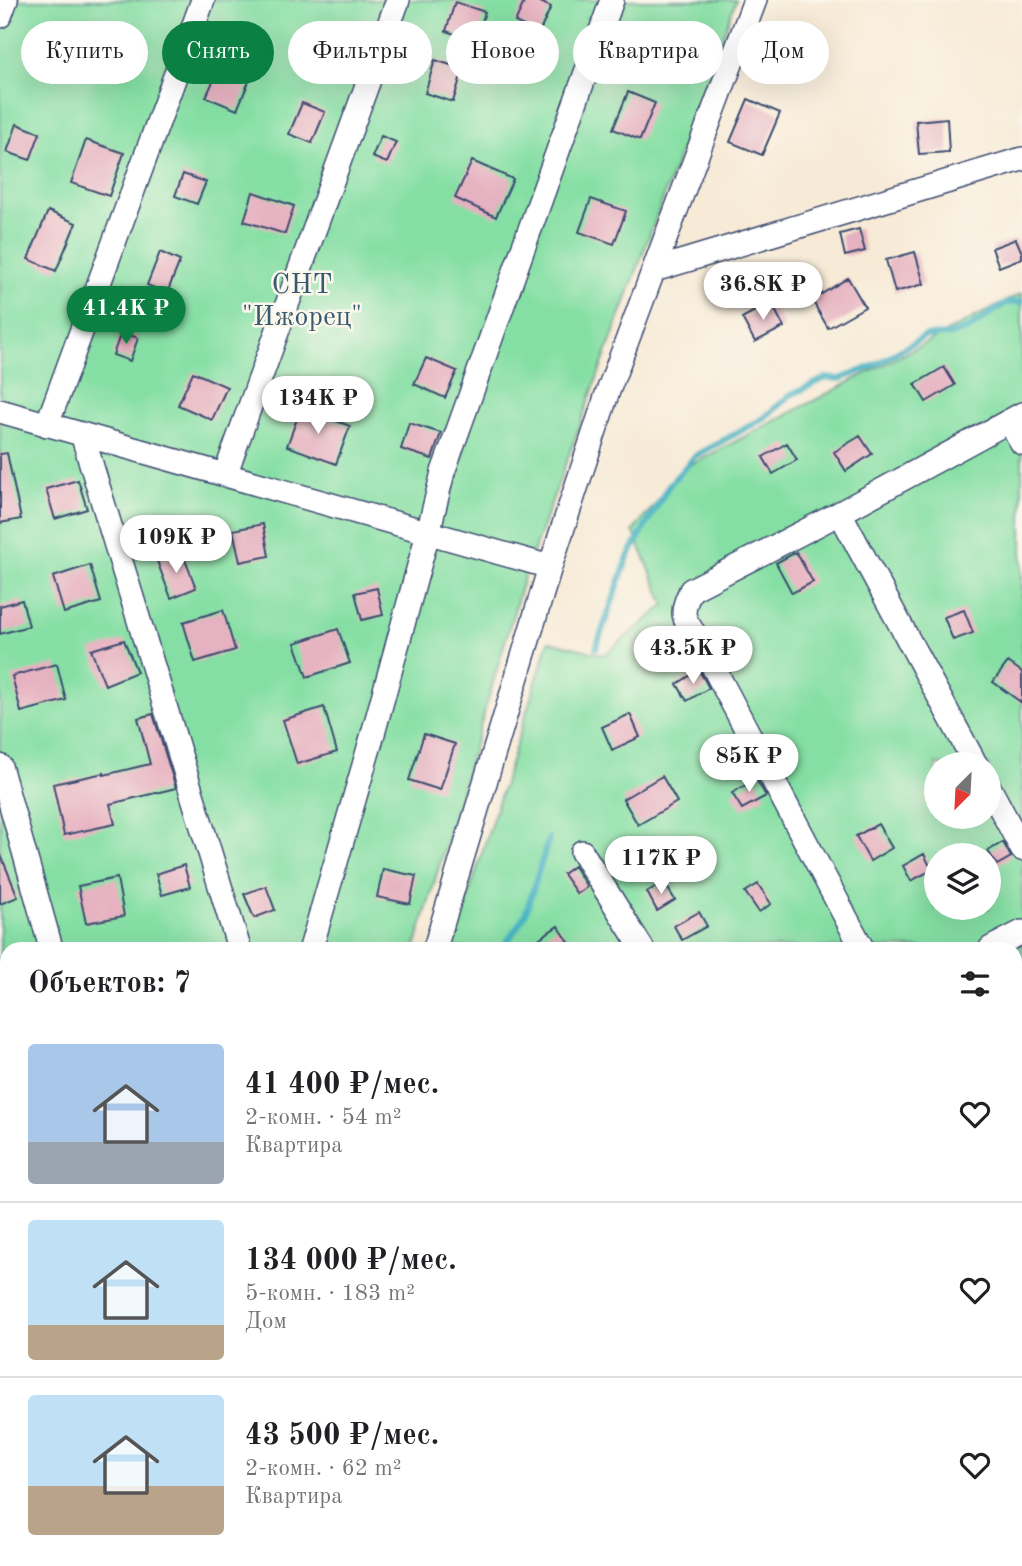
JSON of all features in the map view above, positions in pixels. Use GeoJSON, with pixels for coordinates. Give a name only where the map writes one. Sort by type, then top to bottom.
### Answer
{"type":"FeatureCollection","features":[{"type":"Feature","properties":{"kind":"street"},"geometry":{"type":"LineString","coordinates":[[0,16],[6,0]]}},
{"type":"Feature","properties":{"kind":"street"},"geometry":{"type":"LineString","coordinates":[[47,425],[202,0]]}},
{"type":"Feature","properties":{"kind":"street"},"geometry":{"type":"LineString","coordinates":[[225,475],[398,0]]}},
{"type":"Feature","properties":{"kind":"street"},"geometry":{"type":"LineString","coordinates":[[313,942],[371,741],[443,472],[612,0]]}},
{"type":"Feature","properties":{"kind":"street"},"geometry":{"type":"LineString","coordinates":[[437,942],[550,567],[607,394],[755,0]]}},
{"type":"Feature","properties":{"kind":"street"},"geometry":{"type":"LineString","coordinates":[[654,270],[1022,159]]}},
{"type":"Feature","properties":{"kind":"street"},"geometry":{"type":"LineString","coordinates":[[0,411],[550,567]]}},
{"type":"Feature","properties":{"kind":"street"},"geometry":{"type":"LineString","coordinates":[[859,942],[699,640],[684,620],[685,604],[691,590],[1015,417],[1022,443]]}},
{"type":"Feature","properties":{"kind":"street"},"geometry":{"type":"LineString","coordinates":[[82,435],[237,942]]}},
{"type":"Feature","properties":{"kind":"street"},"geometry":{"type":"LineString","coordinates":[[839,513],[969,752]]}},
{"type":"Feature","properties":{"kind":"street"},"geometry":{"type":"LineString","coordinates":[[0,766],[49,942]]}},
{"type":"Feature","properties":{"kind":"street"},"geometry":{"type":"LineString","coordinates":[[1001,810],[1022,849]]}},
{"type":"Feature","properties":{"kind":"street"},"geometry":{"type":"LineString","coordinates":[[582,852],[638,942]]}},
{"type":"Feature","properties":{"kind":"street"},"geometry":{"type":"LineString","coordinates":[[1003,942],[1022,932]]}},
{"type":"Feature","properties":{"kind":"green space","name":"СНТ \"Ижорец\""},"geometry":{"type":"Polygon","coordinates":[[[0,0],[736,0],[723,35],[723,21],[573,21],[573,84],[705,84],[524,577],[417,942],[0,942],[0,0]]]}},
{"type":"Feature","properties":{"kind":"green space"},"geometry":{"type":"Polygon","coordinates":[[[1022,293],[1022,942],[454,942],[549,641],[604,655],[665,605],[633,531],[686,467],[1022,293]]]}},
{"type":"Feature","properties":{"kind":"building"},"geometry":{"type":"Polygon","coordinates":[[[525,0],[536,0],[551,7],[545,21],[515,21],[525,0]]]}},
{"type":"Feature","properties":{"kind":"building"},"geometry":{"type":"Polygon","coordinates":[[[455,2],[485,12],[482,21],[449,21],[455,2]]]}},
{"type":"Feature","properties":{"kind":"building"},"geometry":{"type":"Polygon","coordinates":[[[435,60],[446,64],[446,84],[458,84],[453,102],[425,93],[428,84],[432,84],[435,60]]]}},
{"type":"Feature","properties":{"kind":"building"},"geometry":{"type":"Polygon","coordinates":[[[212,84],[248,84],[237,110],[206,97],[212,84]]]}},
{"type":"Feature","properties":{"kind":"building"},"geometry":{"type":"Polygon","coordinates":[[[628,92],[655,103],[640,140],[613,129],[628,92]]]}},
{"type":"Feature","properties":{"kind":"building"},"geometry":{"type":"Polygon","coordinates":[[[748,99],[780,113],[762,155],[730,142],[748,99]]]}},
{"type":"Feature","properties":{"kind":"building"},"geometry":{"type":"Polygon","coordinates":[[[302,103],[325,112],[312,143],[289,134],[302,103]]]}},
{"type":"Feature","properties":{"kind":"building"},"geometry":{"type":"Polygon","coordinates":[[[947,118],[949,152],[919,154],[916,121],[947,118]]]}},
{"type":"Feature","properties":{"kind":"building"},"geometry":{"type":"Polygon","coordinates":[[[17,124],[40,133],[30,160],[7,152],[17,124]]]}},
{"type":"Feature","properties":{"kind":"building"},"geometry":{"type":"Polygon","coordinates":[[[381,136],[396,142],[387,163],[372,157],[381,136]]]}},
{"type":"Feature","properties":{"kind":"building"},"geometry":{"type":"Polygon","coordinates":[[[86,140],[124,153],[109,196],[71,183],[86,140]]]}},
{"type":"Feature","properties":{"kind":"building"},"geometry":{"type":"Polygon","coordinates":[[[472,161],[513,179],[496,217],[455,198],[472,161]]]}},
{"type":"Feature","properties":{"kind":"building"},"geometry":{"type":"Polygon","coordinates":[[[183,174],[206,182],[197,204],[175,196],[183,174]]]}},
{"type":"Feature","properties":{"kind":"building"},"geometry":{"type":"Polygon","coordinates":[[[253,192],[294,206],[285,234],[244,221],[253,192]]]}},
{"type":"Feature","properties":{"kind":"building"},"geometry":{"type":"Polygon","coordinates":[[[591,199],[626,211],[614,244],[579,232],[591,199]]]}},
{"type":"Feature","properties":{"kind":"building"},"geometry":{"type":"Polygon","coordinates":[[[48,211],[76,223],[56,271],[28,259],[48,211]]]}},
{"type":"Feature","properties":{"kind":"building"},"geometry":{"type":"Polygon","coordinates":[[[859,229],[865,251],[845,256],[840,234],[859,229]]]}},
{"type":"Feature","properties":{"kind":"building"},"geometry":{"type":"Polygon","coordinates":[[[1016,239],[1022,258],[999,267],[992,248],[1016,239]]]}},
{"type":"Feature","properties":{"kind":"building"},"geometry":{"type":"Polygon","coordinates":[[[160,252],[180,261],[167,293],[147,285],[160,252]]]}},
{"type":"Feature","properties":{"kind":"building"},"geometry":{"type":"Polygon","coordinates":[[[915,252],[924,284],[895,292],[886,260],[915,252]]]}},
{"type":"Feature","properties":{"kind":"building"},"geometry":{"type":"Polygon","coordinates":[[[848,278],[865,307],[828,328],[812,300],[848,278]]]}},
{"type":"Feature","properties":{"kind":"building"},"geometry":{"type":"Polygon","coordinates":[[[771,302],[784,327],[755,342],[742,318],[771,302]]]}},
{"type":"Feature","properties":{"kind":"building"},"geometry":{"type":"Polygon","coordinates":[[[121,332],[138,338],[130,361],[113,355],[121,332]]]}},
{"type":"Feature","properties":{"kind":"building"},"geometry":{"type":"Polygon","coordinates":[[[426,358],[457,371],[445,398],[414,384],[426,358]]]}},
{"type":"Feature","properties":{"kind":"building"},"geometry":{"type":"Polygon","coordinates":[[[944,367],[955,385],[926,402],[915,384],[944,367]]]}},
{"type":"Feature","properties":{"kind":"building"},"geometry":{"type":"Polygon","coordinates":[[[193,372],[227,387],[212,420],[178,405],[193,372]]]}},
{"type":"Feature","properties":{"kind":"building"},"geometry":{"type":"Polygon","coordinates":[[[301,408],[350,426],[336,464],[287,446],[301,408]]]}},
{"type":"Feature","properties":{"kind":"building"},"geometry":{"type":"Polygon","coordinates":[[[409,423],[441,433],[432,459],[401,449],[409,423]]]}},
{"type":"Feature","properties":{"kind":"building"},"geometry":{"type":"Polygon","coordinates":[[[860,436],[872,454],[846,471],[834,452],[860,436]]]}},
{"type":"Feature","properties":{"kind":"building"},"geometry":{"type":"Polygon","coordinates":[[[787,443],[797,460],[773,474],[763,457],[787,443]]]}},
{"type":"Feature","properties":{"kind":"building"},"geometry":{"type":"Polygon","coordinates":[[[7,453],[21,519],[0,523],[0,454],[7,453]]]}},
{"type":"Feature","properties":{"kind":"building"},"geometry":{"type":"Polygon","coordinates":[[[78,480],[87,509],[55,519],[46,489],[78,480]]]}},
{"type":"Feature","properties":{"kind":"building"},"geometry":{"type":"Polygon","coordinates":[[[263,524],[269,556],[240,562],[233,530],[263,524]]]}},
{"type":"Feature","properties":{"kind":"building"},"geometry":{"type":"Polygon","coordinates":[[[182,552],[196,588],[171,598],[157,561],[182,552]]]}},
{"type":"Feature","properties":{"kind":"building"},"geometry":{"type":"Polygon","coordinates":[[[796,552],[813,582],[792,593],[776,563],[796,552]]]}},
{"type":"Feature","properties":{"kind":"building"},"geometry":{"type":"Polygon","coordinates":[[[90,565],[101,602],[64,613],[53,577],[90,565]]]}},
{"type":"Feature","properties":{"kind":"building"},"geometry":{"type":"Polygon","coordinates":[[[377,588],[383,615],[362,620],[355,593],[377,588]]]}},
{"type":"Feature","properties":{"kind":"building"},"geometry":{"type":"Polygon","coordinates":[[[22,600],[29,626],[0,634],[0,606],[22,600]]]}},
{"type":"Feature","properties":{"kind":"building"},"geometry":{"type":"Polygon","coordinates":[[[223,610],[235,650],[195,662],[183,622],[223,610]]]}},
{"type":"Feature","properties":{"kind":"building"},"geometry":{"type":"Polygon","coordinates":[[[964,610],[973,633],[953,640],[944,617],[964,610]]]}},
{"type":"Feature","properties":{"kind":"building"},"geometry":{"type":"Polygon","coordinates":[[[338,629],[350,663],[307,677],[295,643],[338,629]]]}},
{"type":"Feature","properties":{"kind":"building"},"geometry":{"type":"Polygon","coordinates":[[[124,640],[137,672],[105,685],[91,650],[124,640]]]}},
{"type":"Feature","properties":{"kind":"building"},"geometry":{"type":"Polygon","coordinates":[[[1008,662],[1022,672],[1022,703],[993,682],[1008,662]]]}},
{"type":"Feature","properties":{"kind":"building"},"geometry":{"type":"Polygon","coordinates":[[[57,664],[66,700],[21,712],[12,676],[57,664]]]}},
{"type":"Feature","properties":{"kind":"building"},"geometry":{"type":"Polygon","coordinates":[[[699,670],[709,688],[687,701],[677,684],[699,670]]]}},
{"type":"Feature","properties":{"kind":"building"},"geometry":{"type":"Polygon","coordinates":[[[324,707],[337,752],[297,764],[283,720],[324,707]]]}},
{"type":"Feature","properties":{"kind":"building"},"geometry":{"type":"Polygon","coordinates":[[[153,714],[176,788],[110,804],[115,824],[64,835],[53,784],[150,764],[138,718],[153,714]]]}},
{"type":"Feature","properties":{"kind":"building"},"geometry":{"type":"Polygon","coordinates":[[[630,714],[640,737],[612,750],[602,727],[630,714]]]}},
{"type":"Feature","properties":{"kind":"building"},"geometry":{"type":"Polygon","coordinates":[[[424,734],[455,744],[440,790],[409,780],[424,734]]]}},
{"type":"Feature","properties":{"kind":"building"},"geometry":{"type":"Polygon","coordinates":[[[662,776],[677,802],[638,825],[623,799],[662,776]]]}},
{"type":"Feature","properties":{"kind":"building"},"geometry":{"type":"Polygon","coordinates":[[[756,779],[766,796],[742,809],[732,793],[756,779]]]}},
{"type":"Feature","properties":{"kind":"building"},"geometry":{"type":"Polygon","coordinates":[[[878,824],[892,848],[870,861],[856,836],[878,824]]]}},
{"type":"Feature","properties":{"kind":"building"},"geometry":{"type":"Polygon","coordinates":[[[1003,842],[1011,857],[1001,863],[1003,842]]]}},
{"type":"Feature","properties":{"kind":"building"},"geometry":{"type":"Polygon","coordinates":[[[0,853],[18,897],[0,904],[0,853]]]}},
{"type":"Feature","properties":{"kind":"building"},"geometry":{"type":"Polygon","coordinates":[[[924,854],[924,874],[911,881],[903,866],[924,854]]]}},
{"type":"Feature","properties":{"kind":"building"},"geometry":{"type":"Polygon","coordinates":[[[184,865],[190,887],[162,895],[156,874],[184,865]]]}},
{"type":"Feature","properties":{"kind":"building"},"geometry":{"type":"Polygon","coordinates":[[[574,866],[587,887],[577,894],[563,874],[574,866]]]}},
{"type":"Feature","properties":{"kind":"building"},"geometry":{"type":"Polygon","coordinates":[[[383,869],[416,876],[410,904],[377,897],[383,869]]]}},
{"type":"Feature","properties":{"kind":"building"},"geometry":{"type":"Polygon","coordinates":[[[117,878],[124,916],[86,923],[78,886],[117,878]]]}},
{"type":"Feature","properties":{"kind":"building"},"geometry":{"type":"Polygon","coordinates":[[[664,882],[675,900],[657,911],[647,892],[664,882]]]}},
{"type":"Feature","properties":{"kind":"building"},"geometry":{"type":"Polygon","coordinates":[[[758,884],[771,904],[759,912],[745,892],[758,884]]]}},
{"type":"Feature","properties":{"kind":"building"},"geometry":{"type":"Polygon","coordinates":[[[266,886],[275,910],[254,918],[244,894],[266,886]]]}},
{"type":"Feature","properties":{"kind":"building"},"geometry":{"type":"Polygon","coordinates":[[[699,912],[707,926],[682,940],[674,926],[699,912]]]}},
{"type":"Feature","properties":{"kind":"building"},"geometry":{"type":"Polygon","coordinates":[[[558,926],[569,942],[534,942],[558,926]]]}},
{"type":"Feature","properties":{"kind":"waterway"},"geometry":{"type":"LineString","coordinates":[[596,648],[628,557],[669,485],[695,456],[764,418],[789,396],[826,378],[840,379],[873,366],[925,336],[951,335],[970,328],[1006,303],[1022,302]]}},
{"type":"Feature","properties":{"kind":"waterway"},"geometry":{"type":"LineString","coordinates":[[507,942],[525,915],[549,838]]}}]}
